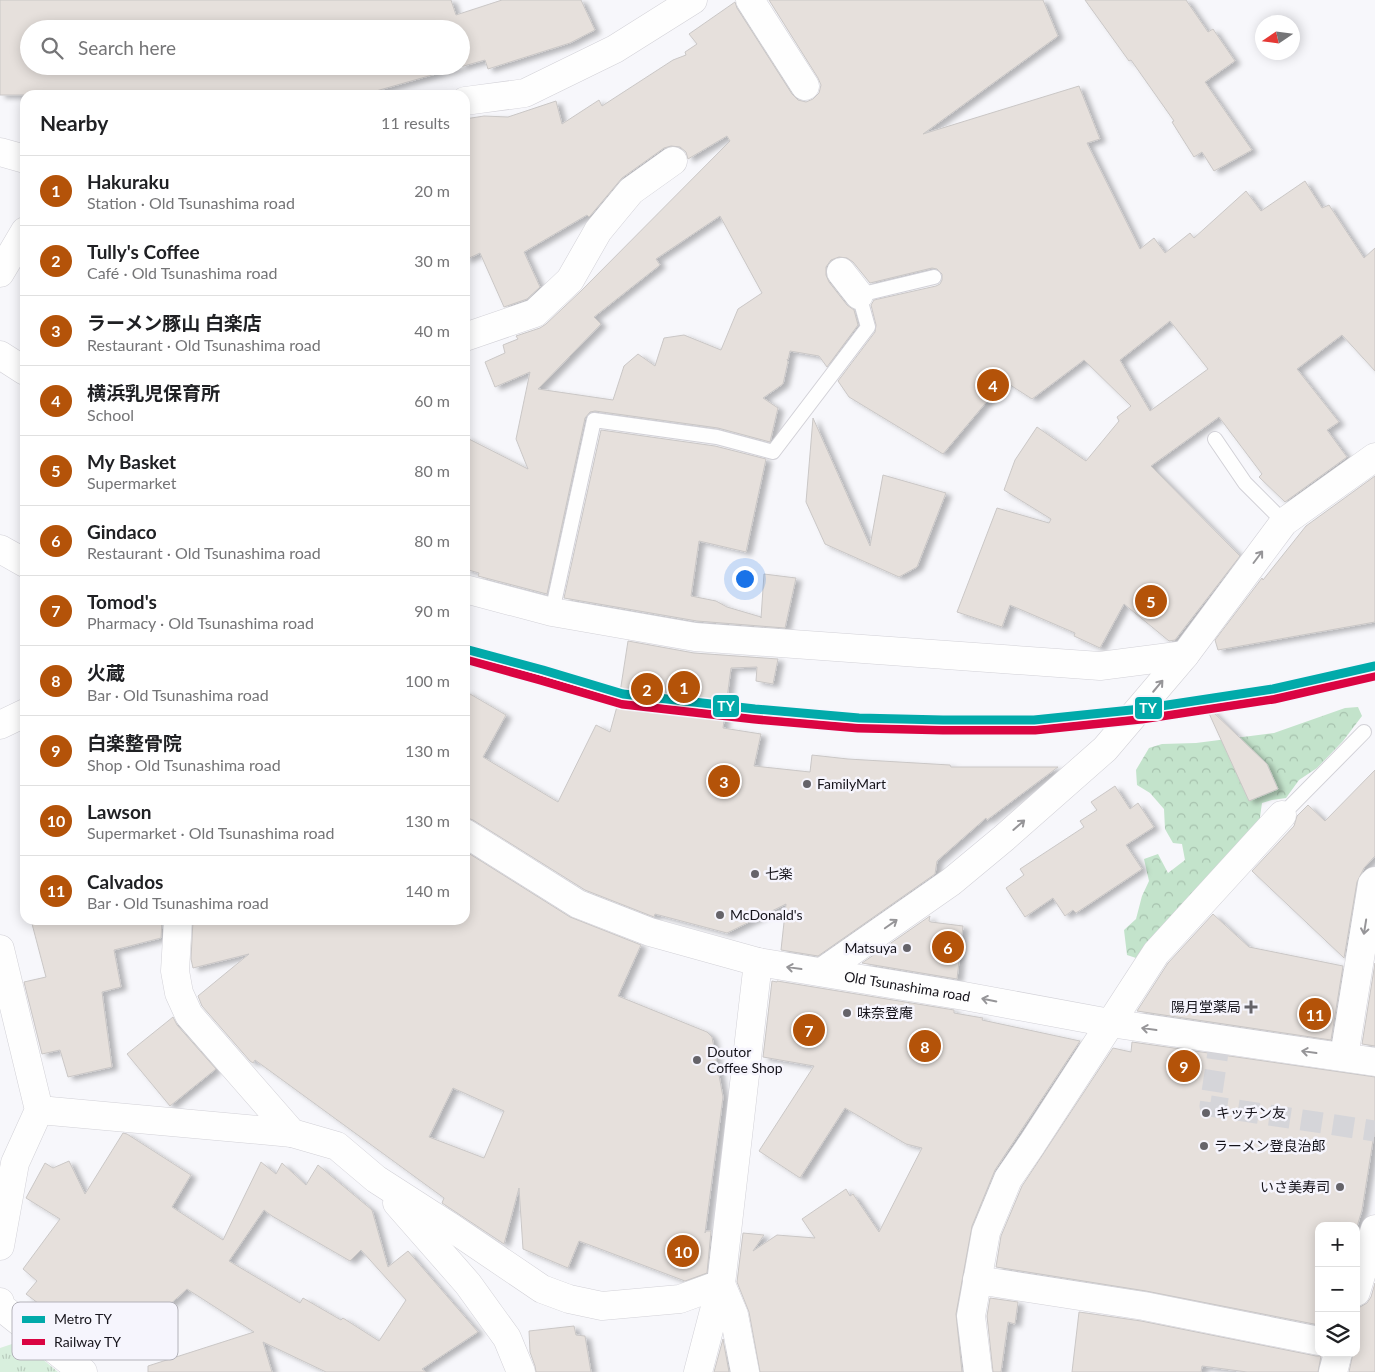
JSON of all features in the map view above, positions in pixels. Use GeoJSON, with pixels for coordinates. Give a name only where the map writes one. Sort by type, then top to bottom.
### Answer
{"type":"FeatureCollection","features":[{"type":"Feature","properties":{"kind":"street"},"geometry":{"type":"LineString","coordinates":[[470,99],[526,93],[615,49],[693,0]]}},
{"type":"Feature","properties":{"kind":"street"},"geometry":{"type":"LineString","coordinates":[[750,0],[805,86]]}},
{"type":"Feature","properties":{"kind":"street"},"geometry":{"type":"LineString","coordinates":[[0,152],[20,158]]}},
{"type":"Feature","properties":{"kind":"street"},"geometry":{"type":"LineString","coordinates":[[470,335],[535,313],[570,280],[598,231],[631,191],[673,161]]}},
{"type":"Feature","properties":{"kind":"street"},"geometry":{"type":"LineString","coordinates":[[10,270],[20,244]]}},
{"type":"Feature","properties":{"kind":"street"},"geometry":{"type":"LineString","coordinates":[[840,272],[859,294]]}},
{"type":"Feature","properties":{"kind":"street"},"geometry":{"type":"LineString","coordinates":[[0,355],[20,368]]}},
{"type":"Feature","properties":{"kind":"street"},"geometry":{"type":"LineString","coordinates":[[822,972],[951,882],[1105,749],[1185,655],[1284,522],[1375,457]]}},
{"type":"Feature","properties":{"kind":"street"},"geometry":{"type":"LineString","coordinates":[[0,550],[20,560]]}},
{"type":"Feature","properties":{"kind":"street"},"geometry":{"type":"LineString","coordinates":[[470,590],[552,612],[695,637],[1100,666],[1185,655]]}},
{"type":"Feature","properties":{"kind":"street"},"geometry":{"type":"LineString","coordinates":[[0,726],[20,716]]}},
{"type":"Feature","properties":{"kind":"street"},"geometry":{"type":"LineString","coordinates":[[978,1372],[971,1316],[986,1232],[1008,1179],[1156,953],[1282,815]]}},
{"type":"Feature","properties":{"kind":"street","name":"Old Tsunashima road"},"geometry":{"type":"LineString","coordinates":[[470,836],[578,904],[650,932],[758,962],[964,996],[1110,1023],[1375,1062]]}},
{"type":"Feature","properties":{"kind":"street"},"geometry":{"type":"LineString","coordinates":[[1344,1057],[1372,884],[1375,880]]}},
{"type":"Feature","properties":{"kind":"street"},"geometry":{"type":"LineString","coordinates":[[178,925],[174,971],[179,993],[190,1015],[292,1133]]}},
{"type":"Feature","properties":{"kind":"street"},"geometry":{"type":"LineString","coordinates":[[0,949],[39,1110],[15,1163],[0,1246]]}},
{"type":"Feature","properties":{"kind":"street"},"geometry":{"type":"LineString","coordinates":[[698,1372],[721,1284],[758,962]]}},
{"type":"Feature","properties":{"kind":"street"},"geometry":{"type":"LineString","coordinates":[[39,1110],[292,1133],[337,1146],[376,1179],[542,1289],[569,1299],[602,1306],[640,1304],[680,1299],[721,1284]]}},
{"type":"Feature","properties":{"kind":"street"},"geometry":{"type":"LineString","coordinates":[[376,1179],[468,1284],[507,1338],[522,1372]]}},
{"type":"Feature","properties":{"kind":"street"},"geometry":{"type":"LineString","coordinates":[[1360,1279],[1375,1229]]}},
{"type":"Feature","properties":{"kind":"street"},"geometry":{"type":"LineString","coordinates":[[977,1280],[1144,1306],[1315,1339]]}},
{"type":"Feature","properties":{"kind":"street"},"geometry":{"type":"LineString","coordinates":[[721,1284],[734,1315],[746,1372]]}},
{"type":"Feature","properties":{"kind":"street"},"geometry":{"type":"LineString","coordinates":[[0,1302],[1,1307],[12,1316]]}},
{"type":"Feature","properties":{"kind":"street"},"geometry":{"type":"LineString","coordinates":[[1333,1372],[1337,1357]]}},
{"type":"Feature","properties":{"kind":"street"},"geometry":{"type":"LineString","coordinates":[[69,1360],[84,1372]]}},
{"type":"Feature","properties":{"kind":"lane"},"geometry":{"type":"LineString","coordinates":[[552,612],[594,420],[717,437],[773,452],[868,327],[859,294],[934,277]]}},
{"type":"Feature","properties":{"kind":"lane"},"geometry":{"type":"LineString","coordinates":[[1215,439],[1245,483],[1284,522]]}},
{"type":"Feature","properties":{"kind":"lane"},"geometry":{"type":"LineString","coordinates":[[1282,815],[1364,732]]}},
{"type":"Feature","properties":{"kind":"green space"},"geometry":{"type":"Polygon","coordinates":[[[1358,707],[1362,716],[1343,741],[1317,768],[1299,780],[1286,798],[1262,803],[1260,817],[1262,828],[1139,959],[1127,955],[1124,930],[1136,919],[1142,896],[1149,881],[1144,859],[1158,854],[1168,873],[1185,860],[1182,844],[1173,843],[1165,829],[1164,809],[1150,793],[1137,785],[1136,770],[1149,748],[1162,744],[1196,743],[1274,733],[1345,708],[1358,707]]]}},
{"type":"Feature","properties":{"kind":"green space"},"geometry":{"type":"Polygon","coordinates":[[[12,1344],[12,1360],[44,1360],[58,1372],[0,1372],[0,1348],[12,1344]]]}},
{"type":"Feature","properties":{"kind":"building"},"geometry":{"type":"Polygon","coordinates":[[[0,0],[451,0],[456,15],[502,0],[581,0],[595,30],[570,43],[488,69],[485,60],[470,64],[470,20],[20,20],[20,75],[432,75],[380,90],[20,90],[20,95],[0,95],[0,0]]]}},
{"type":"Feature","properties":{"kind":"building"},"geometry":{"type":"Polygon","coordinates":[[[769,0],[1043,0],[1058,36],[923,134],[1079,86],[1100,139],[1087,143],[1140,249],[1154,238],[1165,253],[1190,233],[1194,238],[1246,191],[1261,211],[1305,181],[1322,208],[1329,205],[1364,258],[1375,248],[1375,371],[1342,335],[1297,369],[1339,422],[1327,430],[1347,457],[1285,502],[1259,477],[1262,474],[1219,417],[1151,466],[1240,556],[1175,640],[1169,641],[1124,604],[1100,648],[1074,636],[1075,633],[1010,605],[1002,627],[957,612],[997,508],[1049,523],[1051,519],[1004,490],[1015,460],[1037,427],[1086,461],[1119,421],[1117,417],[1131,406],[1084,360],[1032,399],[1004,381],[943,454],[849,397],[838,381],[875,332],[876,325],[871,305],[874,300],[936,286],[942,280],[942,274],[937,269],[932,268],[870,283],[853,262],[847,258],[839,257],[831,260],[826,267],[826,275],[829,282],[847,305],[854,310],[858,325],[827,367],[819,356],[790,351],[783,384],[763,398],[778,408],[770,442],[718,428],[595,411],[590,412],[585,418],[547,594],[478,576],[479,573],[470,570],[470,440],[528,469],[516,439],[530,372],[495,387],[485,362],[505,353],[503,345],[518,339],[516,336],[546,324],[730,141],[727,136],[688,159],[686,152],[680,147],[671,146],[664,148],[622,178],[589,217],[587,215],[524,252],[540,287],[527,299],[504,307],[480,253],[470,258],[470,118],[484,116],[508,117],[556,101],[562,124],[599,100],[602,106],[673,60],[686,55],[685,52],[697,44],[689,34],[735,2],[792,94],[798,100],[806,102],[813,99],[819,93],[821,85],[769,0]],[[720,216],[656,259],[660,265],[594,317],[601,324],[538,389],[613,400],[624,366],[638,354],[655,366],[664,338],[684,335],[721,350],[738,309],[762,293],[720,216]],[[1170,321],[1120,360],[1150,411],[1208,369],[1170,321]]]}},
{"type":"Feature","properties":{"kind":"building"},"geometry":{"type":"Polygon","coordinates":[[[1085,0],[1186,0],[1208,32],[1213,29],[1235,61],[1205,82],[1252,150],[1214,171],[1202,152],[1194,157],[1172,122],[1174,121],[1131,60],[1129,61],[1085,0]]]}},
{"type":"Feature","properties":{"kind":"building"},"geometry":{"type":"Polygon","coordinates":[[[813,418],[870,546],[883,475],[946,493],[917,567],[899,577],[825,544],[806,502],[813,418]]]}},
{"type":"Feature","properties":{"kind":"building"},"geometry":{"type":"Polygon","coordinates":[[[601,430],[715,446],[766,459],[746,552],[699,541],[691,596],[716,601],[727,607],[761,618],[764,574],[796,578],[785,628],[697,621],[564,598],[601,430]]]}},
{"type":"Feature","properties":{"kind":"building"},"geometry":{"type":"Polygon","coordinates":[[[1375,476],[1375,622],[1218,650],[1215,640],[1262,578],[1263,580],[1306,526],[1375,476]]]}},
{"type":"Feature","properties":{"kind":"building"},"geometry":{"type":"Polygon","coordinates":[[[628,641],[694,653],[778,659],[773,684],[756,681],[757,667],[731,668],[723,728],[761,734],[754,766],[810,772],[812,755],[950,765],[951,767],[1058,767],[987,820],[986,818],[937,861],[935,874],[818,956],[781,950],[786,904],[727,933],[655,914],[654,917],[585,890],[470,819],[470,694],[506,715],[483,757],[558,802],[596,725],[610,732],[619,699],[628,641]]]}},
{"type":"Feature","properties":{"kind":"building"},"geometry":{"type":"Polygon","coordinates":[[[1209,708],[1267,764],[1278,789],[1249,801],[1207,709],[1209,708]]]}},
{"type":"Feature","properties":{"kind":"building"},"geometry":{"type":"Polygon","coordinates":[[[1375,770],[1375,856],[1364,868],[1357,882],[1344,958],[1252,871],[1294,826],[1297,816],[1308,805],[1325,821],[1375,770]]]}},
{"type":"Feature","properties":{"kind":"building"},"geometry":{"type":"Polygon","coordinates":[[[1115,786],[1130,809],[1138,803],[1154,827],[1126,845],[1142,869],[1076,913],[1073,910],[1065,916],[1053,898],[1025,917],[1006,888],[1024,875],[1020,869],[1084,827],[1080,821],[1097,810],[1091,802],[1115,786]]]}},
{"type":"Feature","properties":{"kind":"building"},"geometry":{"type":"Polygon","coordinates":[[[470,854],[570,917],[641,945],[618,996],[707,1032],[712,1037],[723,1097],[705,1233],[706,1231],[711,1231],[707,1273],[685,1281],[579,1241],[568,1268],[523,1249],[519,1188],[504,1244],[442,1203],[444,1198],[255,1060],[253,1063],[250,1061],[202,1006],[198,996],[249,954],[193,968],[191,959],[193,925],[470,925],[470,854]],[[453,1088],[429,1137],[484,1158],[504,1111],[453,1088]]]}},
{"type":"Feature","properties":{"kind":"building"},"geometry":{"type":"Polygon","coordinates":[[[1213,914],[1249,947],[1343,966],[1331,1040],[1137,1011],[1168,963],[1213,914]]]}},
{"type":"Feature","properties":{"kind":"building"},"geometry":{"type":"Polygon","coordinates":[[[930,916],[929,921],[931,922],[963,926],[957,979],[862,963],[930,916]]]}},
{"type":"Feature","properties":{"kind":"building"},"geometry":{"type":"Polygon","coordinates":[[[32,925],[162,925],[161,938],[114,950],[121,987],[102,992],[112,1067],[68,1077],[60,1050],[42,1054],[24,982],[46,977],[32,925]]]}},
{"type":"Feature","properties":{"kind":"building"},"geometry":{"type":"Polygon","coordinates":[[[1375,963],[1375,1046],[1362,1044],[1375,963]]]}},
{"type":"Feature","properties":{"kind":"building"},"geometry":{"type":"Polygon","coordinates":[[[772,981],[954,1010],[954,1013],[983,1018],[982,1020],[1080,1041],[995,1170],[972,1226],[956,1314],[962,1372],[760,1372],[749,1312],[737,1282],[743,1233],[764,1235],[753,1251],[777,1235],[815,1238],[802,1219],[846,1189],[850,1196],[853,1194],[879,1232],[922,1148],[906,1144],[845,1108],[800,1178],[759,1151],[814,1066],[763,1057],[772,981]]]}},
{"type":"Feature","properties":{"kind":"building"},"geometry":{"type":"Polygon","coordinates":[[[173,1017],[177,1025],[216,1069],[170,1106],[127,1054],[173,1017]]]}},
{"type":"Feature","properties":{"kind":"building"},"geometry":{"type":"Polygon","coordinates":[[[1132,1042],[1375,1077],[1375,1128],[1358,1222],[1315,1222],[1315,1324],[1146,1291],[996,1267],[1001,1236],[1022,1186],[1113,1048],[1131,1052],[1132,1042]]]}},
{"type":"Feature","properties":{"kind":"building"},"geometry":{"type":"Polygon","coordinates":[[[123,1133],[127,1134],[191,1175],[172,1207],[223,1240],[261,1162],[276,1174],[282,1163],[306,1185],[318,1165],[372,1210],[388,1267],[408,1251],[478,1332],[422,1369],[426,1372],[326,1372],[263,1342],[272,1372],[148,1372],[148,1366],[167,1360],[178,1360],[178,1356],[254,1332],[187,1289],[173,1302],[37,1302],[26,1294],[37,1281],[23,1269],[60,1219],[26,1198],[45,1163],[53,1168],[69,1161],[85,1194],[123,1133]],[[264,1210],[229,1261],[300,1303],[303,1298],[341,1320],[343,1318],[379,1341],[406,1300],[361,1250],[350,1261],[264,1210]]]}},
{"type":"Feature","properties":{"kind":"building"},"geometry":{"type":"Polygon","coordinates":[[[1375,1283],[1375,1372],[1349,1372],[1352,1357],[1360,1357],[1360,1307],[1367,1303],[1375,1283]]]}},
{"type":"Feature","properties":{"kind":"building"},"geometry":{"type":"Polygon","coordinates":[[[990,1298],[1018,1302],[1015,1324],[1008,1322],[1001,1372],[993,1372],[987,1316],[990,1298]]]}},
{"type":"Feature","properties":{"kind":"building"},"geometry":{"type":"Polygon","coordinates":[[[1079,1312],[1141,1321],[1321,1357],[1318,1372],[1247,1372],[1202,1366],[1201,1372],[1072,1372],[1079,1312]]]}},
{"type":"Feature","properties":{"kind":"building"},"geometry":{"type":"Polygon","coordinates":[[[574,1326],[576,1335],[585,1336],[591,1372],[536,1372],[530,1352],[529,1331],[574,1326]]]}},
{"type":"Feature","properties":{"kind":"building"},"geometry":{"type":"Polygon","coordinates":[[[723,1339],[729,1372],[714,1372],[723,1339]]]}},
{"type":"Feature","properties":{"kind":"tunnel"},"geometry":{"type":"LineString","coordinates":[[1220,1039],[1210,1106],[1375,1131]]}},
{"type":"Feature","properties":{"kind":"metro line","name":"TY"},"geometry":{"type":"LineString","coordinates":[[470,650],[623,694],[755,709],[859,718],[943,720],[1034,720],[1141,709],[1273,689],[1375,666]]}},
{"type":"Feature","properties":{"kind":"rail line","name":"TY"},"geometry":{"type":"LineString","coordinates":[[470,660],[622,704],[754,719],[858,728],[943,730],[1035,730],[1142,719],[1274,699],[1375,676]]}},
{"type":"Feature","properties":{"kind":"place","name":"横浜乳児保育所"},"geometry":{"type":"Point","coordinates":[993,385]}},
{"type":"Feature","properties":{"kind":"place","name":"My Basket"},"geometry":{"type":"Point","coordinates":[1151,601]}},
{"type":"Feature","properties":{"kind":"place","name":"Hakuraku"},"geometry":{"type":"Point","coordinates":[684,687]}},
{"type":"Feature","properties":{"kind":"place","name":"Tully's Coffee"},"geometry":{"type":"Point","coordinates":[647,689]}},
{"type":"Feature","properties":{"kind":"place","name":"ラーメン豚山 白楽店"},"geometry":{"type":"Point","coordinates":[724,781]}},
{"type":"Feature","properties":{"kind":"place","name":"FamilyMart"},"geometry":{"type":"Point","coordinates":[807,784]}},
{"type":"Feature","properties":{"kind":"place","name":"七楽"},"geometry":{"type":"Point","coordinates":[755,874]}},
{"type":"Feature","properties":{"kind":"place","name":"McDonald's"},"geometry":{"type":"Point","coordinates":[720,915]}},
{"type":"Feature","properties":{"kind":"place","name":"Gindaco"},"geometry":{"type":"Point","coordinates":[948,947]}},
{"type":"Feature","properties":{"kind":"place","name":"Matsuya"},"geometry":{"type":"Point","coordinates":[907,948]}},
{"type":"Feature","properties":{"kind":"place","name":"陽月堂薬局"},"geometry":{"type":"Point","coordinates":[1251,1007]}},
{"type":"Feature","properties":{"kind":"place","name":"味奈登庵"},"geometry":{"type":"Point","coordinates":[847,1013]}},
{"type":"Feature","properties":{"kind":"place","name":"Calvados"},"geometry":{"type":"Point","coordinates":[1315,1014]}},
{"type":"Feature","properties":{"kind":"place","name":"Tomod's"},"geometry":{"type":"Point","coordinates":[809,1030]}},
{"type":"Feature","properties":{"kind":"place","name":"火蔵"},"geometry":{"type":"Point","coordinates":[925,1046]}},
{"type":"Feature","properties":{"kind":"place","name":"Doutor Coffee Shop"},"geometry":{"type":"Point","coordinates":[697,1060]}},
{"type":"Feature","properties":{"kind":"place","name":"白楽整骨院"},"geometry":{"type":"Point","coordinates":[1184,1066]}},
{"type":"Feature","properties":{"kind":"place","name":"キッチン友"},"geometry":{"type":"Point","coordinates":[1206,1113]}},
{"type":"Feature","properties":{"kind":"place","name":"ラーメン登良治郎"},"geometry":{"type":"Point","coordinates":[1204,1146]}},
{"type":"Feature","properties":{"kind":"place","name":"いさ美寿司"},"geometry":{"type":"Point","coordinates":[1340,1187]}},
{"type":"Feature","properties":{"kind":"place","name":"Lawson"},"geometry":{"type":"Point","coordinates":[683,1251]}}]}
